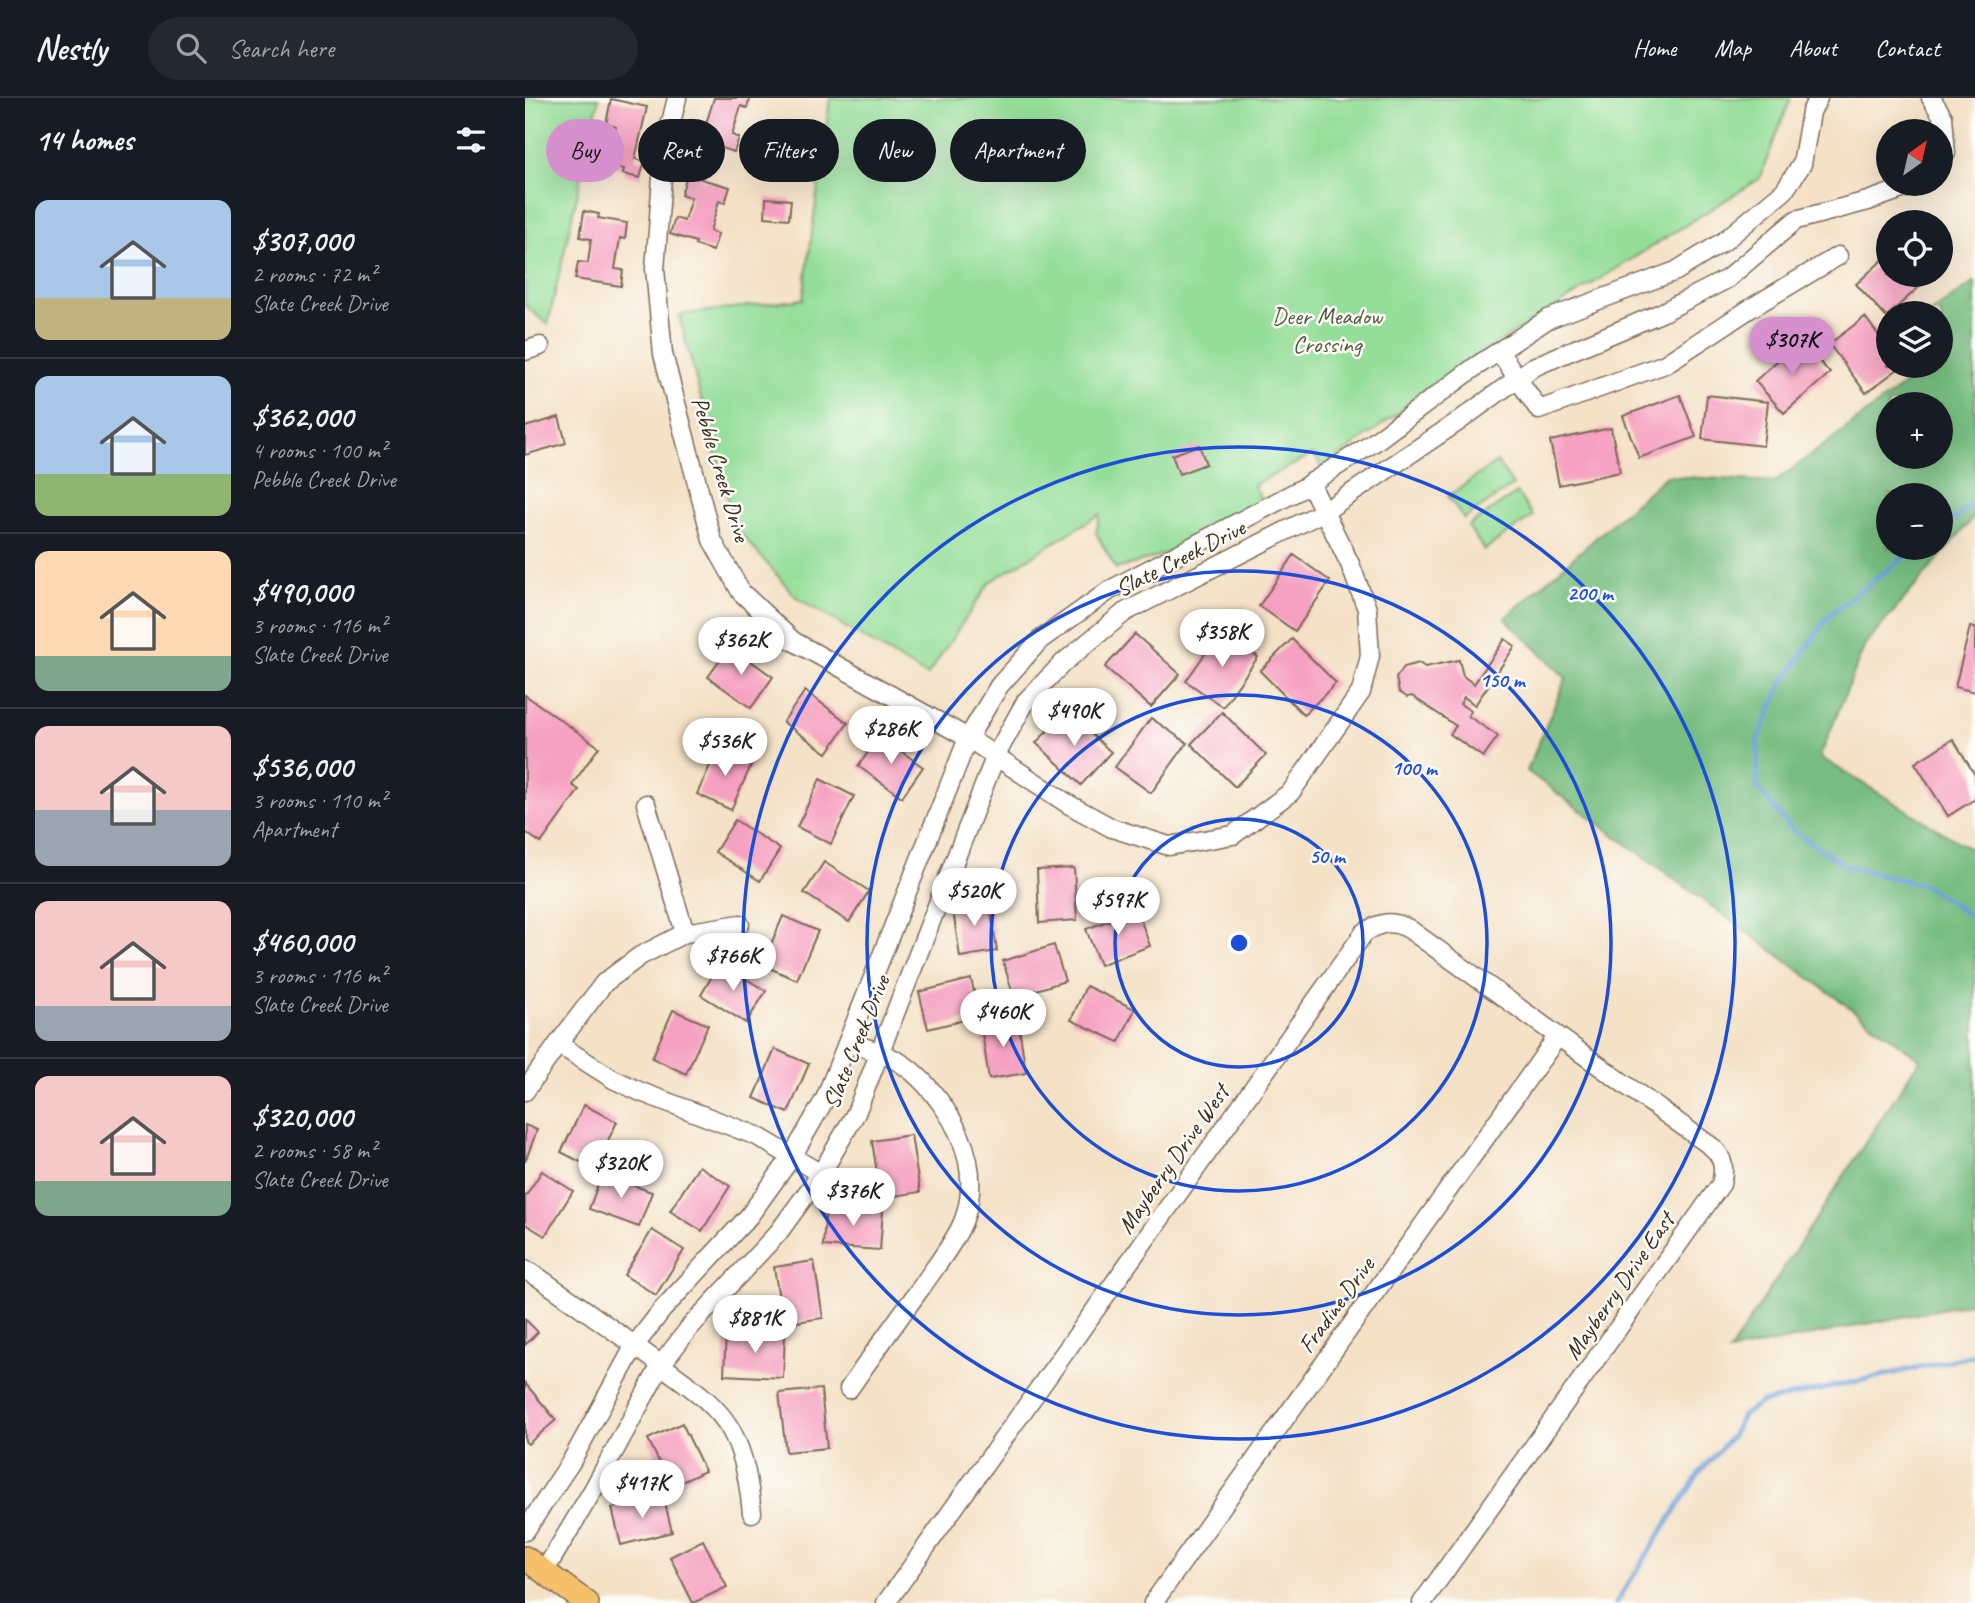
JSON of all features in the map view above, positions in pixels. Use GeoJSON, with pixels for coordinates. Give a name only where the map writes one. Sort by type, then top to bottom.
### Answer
{"type":"FeatureCollection","features":[{"type":"Feature","properties":{"kind":"main road"},"geometry":{"type":"LineString","coordinates":[[525,1558],[587,1603]]}},
{"type":"Feature","properties":{"kind":"street","name":"Pebble Creek Drive"},"geometry":{"type":"LineString","coordinates":[[677,98],[664,151],[655,269],[663,354],[712,540],[741,592],[793,641],[968,738],[1068,804],[1112,828],[1169,846],[1233,835],[1291,792],[1361,692],[1370,656],[1367,610],[1350,564],[1310,484]]}},
{"type":"Feature","properties":{"kind":"street","name":"Slate Creek Drive"},"geometry":{"type":"LineString","coordinates":[[525,1531],[571,1462],[635,1345],[662,1310],[749,1216],[793,1156],[825,1099],[849,1043],[968,738],[999,686],[1039,640],[1109,590],[1310,484],[1373,443],[1499,351],[1548,319],[1676,271],[1723,243],[1784,191],[1803,164],[1811,112],[1818,98]]}},
{"type":"Feature","properties":{"kind":"street"},"geometry":{"type":"LineString","coordinates":[[1931,98],[1943,119]]}},
{"type":"Feature","properties":{"kind":"street","name":"Slate Creek Drive"},"geometry":{"type":"LineString","coordinates":[[544,1572],[593,1490],[661,1366],[690,1327],[778,1233],[821,1174],[856,1114],[996,755],[1026,701],[1063,663],[1125,612],[1325,511],[1533,368],[1661,313],[1727,279],[1796,220],[1882,196]]}},
{"type":"Feature","properties":{"kind":"street"},"geometry":{"type":"LineString","coordinates":[[1499,351],[1539,410],[1665,364],[1838,256]]}},
{"type":"Feature","properties":{"kind":"street"},"geometry":{"type":"LineString","coordinates":[[646,804],[685,933]]}},
{"type":"Feature","properties":{"kind":"street","name":"Mayberry Drive West"},"geometry":{"type":"LineString","coordinates":[[886,1603],[1364,933],[1385,922],[1398,923],[1558,1036]]}},
{"type":"Feature","properties":{"kind":"street"},"geometry":{"type":"LineString","coordinates":[[525,1091],[604,983],[640,956],[685,933],[740,924]]}},
{"type":"Feature","properties":{"kind":"street","name":"Fradine Drive"},"geometry":{"type":"LineString","coordinates":[[1153,1603],[1558,1036]]}},
{"type":"Feature","properties":{"kind":"street","name":"Mayberry Drive East"},"geometry":{"type":"LineString","coordinates":[[1422,1603],[1705,1207],[1721,1184],[1724,1174],[1723,1162],[1712,1147],[1558,1036]]}},
{"type":"Feature","properties":{"kind":"street"},"geometry":{"type":"LineString","coordinates":[[849,1043],[881,1052],[906,1065],[933,1092],[956,1125],[969,1155],[970,1189],[963,1222],[935,1268],[849,1389]]}},
{"type":"Feature","properties":{"kind":"street"},"geometry":{"type":"LineString","coordinates":[[558,1044],[613,1079],[641,1093],[757,1136],[821,1174]]}},
{"type":"Feature","properties":{"kind":"street"},"geometry":{"type":"LineString","coordinates":[[525,1270],[635,1345],[718,1411],[732,1431],[748,1481],[753,1513]]}},
{"type":"Feature","properties":{"kind":"green space"},"geometry":{"type":"Polygon","coordinates":[[[525,98],[599,98],[594,119],[546,119],[546,182],[580,182],[548,324],[525,306],[525,98]]]}},
{"type":"Feature","properties":{"kind":"green space","name":"Deer Meadow Crossing"},"geometry":{"type":"Polygon","coordinates":[[[830,98],[1791,98],[1759,179],[1469,361],[1323,468],[1313,454],[1254,485],[1263,503],[1168,553],[1116,569],[1096,533],[1100,514],[990,582],[927,676],[797,598],[735,527],[679,315],[803,299],[819,182],[839,182],[839,119],[827,119],[830,98]]]}},
{"type":"Feature","properties":{"kind":"green space"},"geometry":{"type":"Polygon","coordinates":[[[1975,282],[1975,516],[1953,542],[1953,483],[1876,483],[1876,560],[1937,560],[1865,645],[1820,757],[1975,852],[1975,1302],[1729,1352],[1920,1059],[1527,771],[1566,678],[1505,618],[1666,476],[1775,482],[1876,406],[1876,469],[1953,469],[1953,392],[1894,392],[1913,378],[1953,378],[1953,301],[1947,301],[1975,282]]]}},
{"type":"Feature","properties":{"kind":"green space"},"geometry":{"type":"Polygon","coordinates":[[[1497,462],[1513,485],[1464,519],[1448,496],[1497,462]]]}},
{"type":"Feature","properties":{"kind":"green space"},"geometry":{"type":"Polygon","coordinates":[[[1517,493],[1533,516],[1484,550],[1468,526],[1517,493]]]}},
{"type":"Feature","properties":{"kind":"building"},"geometry":{"type":"Polygon","coordinates":[[[714,98],[750,98],[747,108],[741,106],[732,135],[739,138],[734,152],[725,149],[725,119],[708,119],[714,98]]]}},
{"type":"Feature","properties":{"kind":"building"},"geometry":{"type":"Polygon","coordinates":[[[611,99],[647,107],[644,119],[638,119],[635,159],[638,160],[638,178],[624,174],[624,119],[607,119],[611,99]]]}},
{"type":"Feature","properties":{"kind":"building"},"geometry":{"type":"Polygon","coordinates":[[[685,182],[712,182],[730,187],[725,203],[719,201],[710,231],[718,234],[713,251],[695,245],[696,242],[670,234],[675,218],[684,221],[691,198],[681,195],[685,182]]]}},
{"type":"Feature","properties":{"kind":"building"},"geometry":{"type":"Polygon","coordinates":[[[766,198],[791,200],[789,219],[765,217],[766,198]]]}},
{"type":"Feature","properties":{"kind":"building"},"geometry":{"type":"Polygon","coordinates":[[[584,211],[599,214],[598,218],[627,223],[625,239],[620,238],[615,269],[623,270],[621,286],[575,279],[578,262],[588,263],[591,239],[580,237],[584,211]]]}},
{"type":"Feature","properties":{"kind":"building"},"geometry":{"type":"Polygon","coordinates":[[[1876,266],[1876,287],[1919,287],[1904,301],[1876,301],[1876,306],[1856,284],[1876,266]]]}},
{"type":"Feature","properties":{"kind":"building"},"geometry":{"type":"Polygon","coordinates":[[[1865,317],[1876,332],[1876,378],[1886,378],[1866,393],[1829,344],[1865,317]]]}},
{"type":"Feature","properties":{"kind":"building"},"geometry":{"type":"Polygon","coordinates":[[[1800,340],[1830,373],[1784,413],[1755,381],[1800,340]]]}},
{"type":"Feature","properties":{"kind":"building"},"geometry":{"type":"Polygon","coordinates":[[[1680,395],[1696,437],[1639,458],[1623,416],[1680,395]]]}},
{"type":"Feature","properties":{"kind":"building"},"geometry":{"type":"Polygon","coordinates":[[[1707,395],[1768,402],[1763,446],[1702,439],[1707,395]]]}},
{"type":"Feature","properties":{"kind":"building"},"geometry":{"type":"Polygon","coordinates":[[[559,417],[566,443],[525,455],[525,427],[559,417]]]}},
{"type":"Feature","properties":{"kind":"building"},"geometry":{"type":"Polygon","coordinates":[[[1611,428],[1620,472],[1559,485],[1550,441],[1611,428]]]}},
{"type":"Feature","properties":{"kind":"building"},"geometry":{"type":"Polygon","coordinates":[[[1199,445],[1206,464],[1179,474],[1172,455],[1199,445]]]}},
{"type":"Feature","properties":{"kind":"building"},"geometry":{"type":"Polygon","coordinates":[[[1294,555],[1330,581],[1295,631],[1259,606],[1294,555]]]}},
{"type":"Feature","properties":{"kind":"building"},"geometry":{"type":"Polygon","coordinates":[[[1970,627],[1975,628],[1975,692],[1955,687],[1970,627]]]}},
{"type":"Feature","properties":{"kind":"building"},"geometry":{"type":"Polygon","coordinates":[[[1221,631],[1258,657],[1223,707],[1186,681],[1221,631]]]}},
{"type":"Feature","properties":{"kind":"building"},"geometry":{"type":"Polygon","coordinates":[[[1135,634],[1180,674],[1151,707],[1105,667],[1135,634]]]}},
{"type":"Feature","properties":{"kind":"building"},"geometry":{"type":"Polygon","coordinates":[[[1292,639],[1336,683],[1304,715],[1260,671],[1292,639]]]}},
{"type":"Feature","properties":{"kind":"building"},"geometry":{"type":"Polygon","coordinates":[[[1505,639],[1515,646],[1475,705],[1464,697],[1460,704],[1471,711],[1468,716],[1498,736],[1483,757],[1450,734],[1456,726],[1412,696],[1407,697],[1399,692],[1396,678],[1404,667],[1419,663],[1425,667],[1459,660],[1463,676],[1474,684],[1505,639]]]}},
{"type":"Feature","properties":{"kind":"building"},"geometry":{"type":"Polygon","coordinates":[[[730,646],[773,677],[751,708],[708,677],[730,646]]]}},
{"type":"Feature","properties":{"kind":"building"},"geometry":{"type":"Polygon","coordinates":[[[805,691],[848,723],[827,753],[783,722],[805,691]]]}},
{"type":"Feature","properties":{"kind":"building"},"geometry":{"type":"Polygon","coordinates":[[[525,695],[599,747],[572,785],[579,790],[541,843],[525,832],[525,695]]]}},
{"type":"Feature","properties":{"kind":"building"},"geometry":{"type":"Polygon","coordinates":[[[1066,711],[1111,752],[1081,785],[1036,743],[1066,711]]]}},
{"type":"Feature","properties":{"kind":"building"},"geometry":{"type":"Polygon","coordinates":[[[1222,712],[1266,755],[1235,787],[1191,744],[1222,712]]]}},
{"type":"Feature","properties":{"kind":"building"},"geometry":{"type":"Polygon","coordinates":[[[1151,718],[1187,743],[1151,793],[1115,767],[1151,718]]]}},
{"type":"Feature","properties":{"kind":"building"},"geometry":{"type":"Polygon","coordinates":[[[880,736],[923,767],[902,797],[858,766],[880,736]]]}},
{"type":"Feature","properties":{"kind":"building"},"geometry":{"type":"Polygon","coordinates":[[[1953,739],[1975,775],[1975,799],[1948,816],[1915,763],[1953,739]]]}},
{"type":"Feature","properties":{"kind":"building"},"geometry":{"type":"Polygon","coordinates":[[[719,746],[753,761],[731,810],[697,794],[719,746]]]}},
{"type":"Feature","properties":{"kind":"building"},"geometry":{"type":"Polygon","coordinates":[[[820,779],[854,796],[831,844],[797,827],[820,779]]]}},
{"type":"Feature","properties":{"kind":"building"},"geometry":{"type":"Polygon","coordinates":[[[735,820],[780,849],[760,881],[715,852],[735,820]]]}},
{"type":"Feature","properties":{"kind":"building"},"geometry":{"type":"Polygon","coordinates":[[[824,862],[869,891],[849,922],[804,893],[824,862]]]}},
{"type":"Feature","properties":{"kind":"building"},"geometry":{"type":"Polygon","coordinates":[[[1074,868],[1077,920],[1039,923],[1037,870],[1074,868]]]}},
{"type":"Feature","properties":{"kind":"building"},"geometry":{"type":"Polygon","coordinates":[[[989,899],[997,951],[960,957],[952,904],[989,899]]]}},
{"type":"Feature","properties":{"kind":"building"},"geometry":{"type":"Polygon","coordinates":[[[1137,910],[1150,946],[1100,965],[1086,929],[1137,910]]]}},
{"type":"Feature","properties":{"kind":"building"},"geometry":{"type":"Polygon","coordinates":[[[783,916],[818,931],[797,980],[762,965],[783,916]]]}},
{"type":"Feature","properties":{"kind":"building"},"geometry":{"type":"Polygon","coordinates":[[[1054,945],[1065,981],[1014,997],[1003,961],[1054,945]]]}},
{"type":"Feature","properties":{"kind":"building"},"geometry":{"type":"Polygon","coordinates":[[[720,963],[766,991],[746,1023],[701,995],[720,963]]]}},
{"type":"Feature","properties":{"kind":"building"},"geometry":{"type":"Polygon","coordinates":[[[971,979],[980,1016],[928,1029],[919,992],[971,979]]]}},
{"type":"Feature","properties":{"kind":"building"},"geometry":{"type":"Polygon","coordinates":[[[1086,986],[1135,1009],[1119,1042],[1071,1020],[1086,986]]]}},
{"type":"Feature","properties":{"kind":"building"},"geometry":{"type":"Polygon","coordinates":[[[673,1010],[708,1025],[686,1074],[652,1058],[673,1010]]]}},
{"type":"Feature","properties":{"kind":"building"},"geometry":{"type":"Polygon","coordinates":[[[1018,1020],[1026,1073],[989,1079],[981,1026],[1018,1020]]]}},
{"type":"Feature","properties":{"kind":"building"},"geometry":{"type":"Polygon","coordinates":[[[775,1049],[809,1064],[788,1113],[754,1098],[775,1049]]]}},
{"type":"Feature","properties":{"kind":"building"},"geometry":{"type":"Polygon","coordinates":[[[584,1105],[617,1122],[594,1169],[561,1152],[584,1105]]]}},
{"type":"Feature","properties":{"kind":"building"},"geometry":{"type":"Polygon","coordinates":[[[525,1125],[537,1130],[525,1162],[525,1125]]]}},
{"type":"Feature","properties":{"kind":"building"},"geometry":{"type":"Polygon","coordinates":[[[911,1135],[920,1192],[881,1198],[872,1141],[911,1135]]]}},
{"type":"Feature","properties":{"kind":"building"},"geometry":{"type":"Polygon","coordinates":[[[699,1166],[730,1186],[702,1231],[670,1211],[699,1166]]]}},
{"type":"Feature","properties":{"kind":"building"},"geometry":{"type":"Polygon","coordinates":[[[542,1171],[573,1191],[545,1236],[525,1224],[525,1197],[542,1171]]]}},
{"type":"Feature","properties":{"kind":"building"},"geometry":{"type":"Polygon","coordinates":[[[602,1174],[652,1192],[639,1227],[589,1209],[602,1174]]]}},
{"type":"Feature","properties":{"kind":"building"},"geometry":{"type":"Polygon","coordinates":[[[826,1205],[883,1210],[880,1250],[823,1246],[826,1205]]]}},
{"type":"Feature","properties":{"kind":"building"},"geometry":{"type":"Polygon","coordinates":[[[652,1230],[684,1250],[656,1295],[624,1275],[652,1230]]]}},
{"type":"Feature","properties":{"kind":"building"},"geometry":{"type":"Polygon","coordinates":[[[814,1261],[823,1318],[783,1324],[774,1267],[814,1261]]]}},
{"type":"Feature","properties":{"kind":"building"},"geometry":{"type":"Polygon","coordinates":[[[525,1319],[538,1332],[525,1345],[525,1319]]]}},
{"type":"Feature","properties":{"kind":"building"},"geometry":{"type":"Polygon","coordinates":[[[726,1332],[785,1335],[783,1378],[724,1375],[726,1332]]]}},
{"type":"Feature","properties":{"kind":"building"},"geometry":{"type":"Polygon","coordinates":[[[525,1383],[556,1420],[528,1444],[525,1441],[525,1383]]]}},
{"type":"Feature","properties":{"kind":"building"},"geometry":{"type":"Polygon","coordinates":[[[821,1389],[827,1448],[786,1452],[779,1393],[821,1389]]]}},
{"type":"Feature","properties":{"kind":"building"},"geometry":{"type":"Polygon","coordinates":[[[682,1423],[705,1471],[671,1487],[648,1439],[682,1423]]]}},
{"type":"Feature","properties":{"kind":"building"},"geometry":{"type":"Polygon","coordinates":[[[663,1495],[672,1532],[621,1545],[612,1508],[663,1495]]]}},
{"type":"Feature","properties":{"kind":"building"},"geometry":{"type":"Polygon","coordinates":[[[703,1540],[727,1587],[693,1603],[670,1557],[703,1540]]]}},
{"type":"Feature","properties":{"kind":"waterway"},"geometry":{"type":"LineString","coordinates":[[1953,520],[1975,503]]}},
{"type":"Feature","properties":{"kind":"waterway"},"geometry":{"type":"LineString","coordinates":[[1900,560],[1829,615],[1781,686],[1758,739],[1757,788],[1793,831],[1846,866],[1926,886],[1975,919]]}},
{"type":"Feature","properties":{"kind":"waterway"},"geometry":{"type":"LineString","coordinates":[[1616,1603],[1700,1472],[1731,1437],[1743,1415],[1760,1403],[1975,1355]]}}]}
